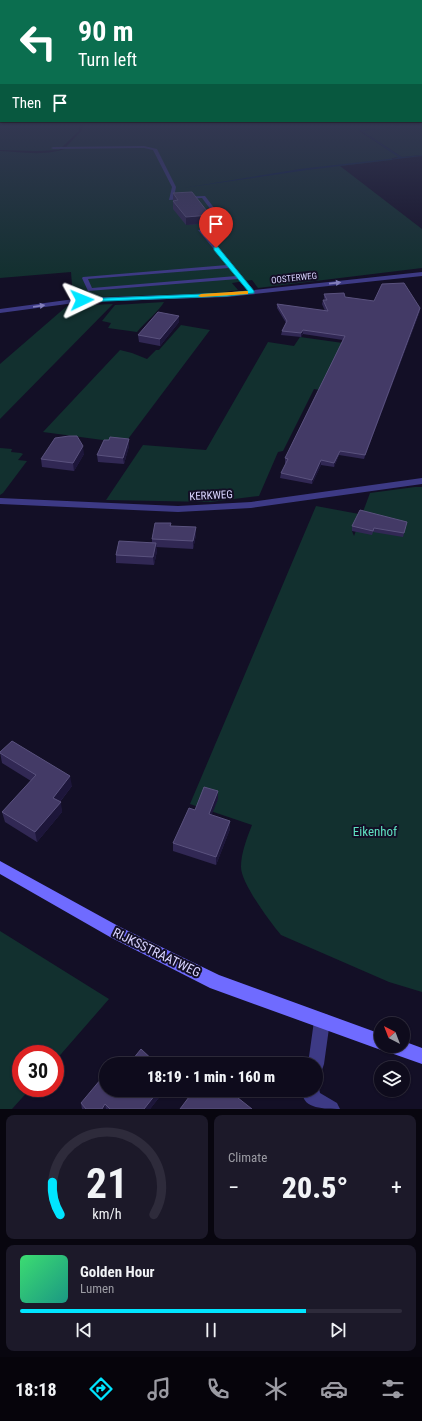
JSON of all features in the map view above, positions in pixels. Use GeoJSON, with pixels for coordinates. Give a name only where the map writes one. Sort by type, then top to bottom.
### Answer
{"type":"FeatureCollection","features":[{"type":"Feature","properties":{"kind":"main road","name":"RIJKSSTRAATWEG"},"geometry":{"type":"LineString","coordinates":[[0,866],[147,949],[216,982],[374,1040]]}},
{"type":"Feature","properties":{"kind":"main road"},"geometry":{"type":"LineString","coordinates":[[410,1052],[422,1056]]}},
{"type":"Feature","properties":{"kind":"street","name":"OOSTERWEG"},"geometry":{"type":"LineString","coordinates":[[0,311],[82,300],[227,295],[422,274]]}},
{"type":"Feature","properties":{"kind":"street","name":"KERKWEG"},"geometry":{"type":"LineString","coordinates":[[0,501],[178,509],[251,505],[422,481]]}},
{"type":"Feature","properties":{"kind":"street"},"geometry":{"type":"LineString","coordinates":[[317,1057],[322,1021]]}},
{"type":"Feature","properties":{"kind":"street"},"geometry":{"type":"LineString","coordinates":[[312,1097],[330,1109]]}},
{"type":"Feature","properties":{"kind":"lane"},"geometry":{"type":"LineString","coordinates":[[168,175],[174,187],[171,199],[203,197],[226,227],[201,230],[252,292]]}},
{"type":"Feature","properties":{"kind":"lane"},"geometry":{"type":"LineString","coordinates":[[231,266],[85,278],[90,290],[239,277]]}},
{"type":"Feature","properties":{"kind":"green space"},"geometry":{"type":"Polygon","coordinates":[[[0,175],[351,175],[422,229],[422,268],[258,288],[252,280],[232,283],[238,290],[218,293],[73,298],[71,272],[0,278],[0,175]]]}},
{"type":"Feature","properties":{"kind":"green space"},"geometry":{"type":"Polygon","coordinates":[[[164,302],[137,332],[108,328],[111,323],[102,321],[115,305],[164,302]]]}},
{"type":"Feature","properties":{"kind":"green space"},"geometry":{"type":"Polygon","coordinates":[[[113,304],[0,419],[0,364],[67,306],[113,304]]]}},
{"type":"Feature","properties":{"kind":"green space"},"geometry":{"type":"Polygon","coordinates":[[[181,325],[210,330],[125,443],[43,432],[120,350],[147,359],[156,350],[159,350],[181,325]]]}},
{"type":"Feature","properties":{"kind":"green space"},"geometry":{"type":"Polygon","coordinates":[[[300,337],[343,343],[320,390],[314,389],[283,451],[278,452],[259,496],[210,502],[106,500],[143,445],[206,450],[268,342],[294,346],[300,337]]]}},
{"type":"Feature","properties":{"kind":"green space"},"geometry":{"type":"Polygon","coordinates":[[[0,448],[12,449],[11,452],[21,453],[23,454],[18,460],[27,461],[0,495],[0,448]]]}},
{"type":"Feature","properties":{"kind":"green space","name":"Eikenhof"},"geometry":{"type":"Polygon","coordinates":[[[422,487],[422,992],[389,982],[281,935],[257,902],[242,874],[242,856],[252,825],[190,804],[316,506],[359,514],[352,531],[354,536],[370,493],[422,487]]]}},
{"type":"Feature","properties":{"kind":"green space"},"geometry":{"type":"Polygon","coordinates":[[[0,931],[109,999],[64,1051],[64,1045],[12,1045],[12,1097],[23,1097],[12,1109],[0,1109],[0,931]]]}},
{"type":"Feature","properties":{"kind":"water"},"geometry":{"type":"Polygon","coordinates":[[[265,175],[274,175],[183,188],[265,175]]]}},
{"type":"Feature","properties":{"kind":"building"},"geometry":{"type":"Polygon","coordinates":[[[192,192],[210,215],[186,217],[173,201],[178,200],[173,193],[192,192]]]}},
{"type":"Feature","properties":{"kind":"building"},"geometry":{"type":"Polygon","coordinates":[[[404,283],[420,308],[365,455],[340,451],[334,463],[321,460],[312,480],[281,473],[288,459],[285,458],[345,336],[303,330],[301,333],[282,331],[287,321],[277,304],[328,311],[323,300],[327,300],[324,294],[344,293],[345,297],[374,301],[382,284],[404,283]]]}},
{"type":"Feature","properties":{"kind":"building"},"geometry":{"type":"Polygon","coordinates":[[[158,312],[179,316],[160,339],[138,335],[158,312]]]}},
{"type":"Feature","properties":{"kind":"building"},"geometry":{"type":"Polygon","coordinates":[[[77,436],[83,446],[73,463],[41,459],[55,438],[77,436]]]}},
{"type":"Feature","properties":{"kind":"building"},"geometry":{"type":"Polygon","coordinates":[[[110,437],[129,439],[123,458],[97,455],[104,440],[109,440],[110,437]]]}},
{"type":"Feature","properties":{"kind":"building"},"geometry":{"type":"Polygon","coordinates":[[[360,510],[407,522],[404,533],[374,528],[373,531],[352,526],[360,510]]]}},
{"type":"Feature","properties":{"kind":"building"},"geometry":{"type":"Polygon","coordinates":[[[155,523],[171,523],[170,526],[196,527],[193,541],[152,539],[155,523]]]}},
{"type":"Feature","properties":{"kind":"building"},"geometry":{"type":"Polygon","coordinates":[[[119,541],[156,543],[153,557],[116,555],[119,541]]]}},
{"type":"Feature","properties":{"kind":"building"},"geometry":{"type":"Polygon","coordinates":[[[12,741],[70,776],[53,798],[61,802],[35,832],[2,812],[36,775],[0,753],[12,741]]]}},
{"type":"Feature","properties":{"kind":"building"},"geometry":{"type":"Polygon","coordinates":[[[204,787],[218,791],[209,814],[230,821],[216,857],[173,843],[189,808],[195,810],[204,787]]]}},
{"type":"Feature","properties":{"kind":"building"},"geometry":{"type":"Polygon","coordinates":[[[141,1049],[150,1057],[135,1057],[141,1049]]]}},
{"type":"Feature","properties":{"kind":"building"},"geometry":{"type":"Polygon","coordinates":[[[99,1081],[99,1097],[153,1097],[144,1109],[110,1109],[105,1104],[102,1109],[86,1109],[81,1103],[99,1081]]]}},
{"type":"Feature","properties":{"kind":"building"},"geometry":{"type":"Polygon","coordinates":[[[189,1097],[237,1097],[252,1109],[180,1109],[189,1097]]]}},
{"type":"Feature","properties":{"kind":"slow traffic"},"geometry":{"type":"LineString","coordinates":[[201,296],[246,293]]}},
{"type":"Feature","properties":{"kind":"route"},"geometry":{"type":"LineString","coordinates":[[82,300],[227,295],[252,292],[216,248]]}}]}
